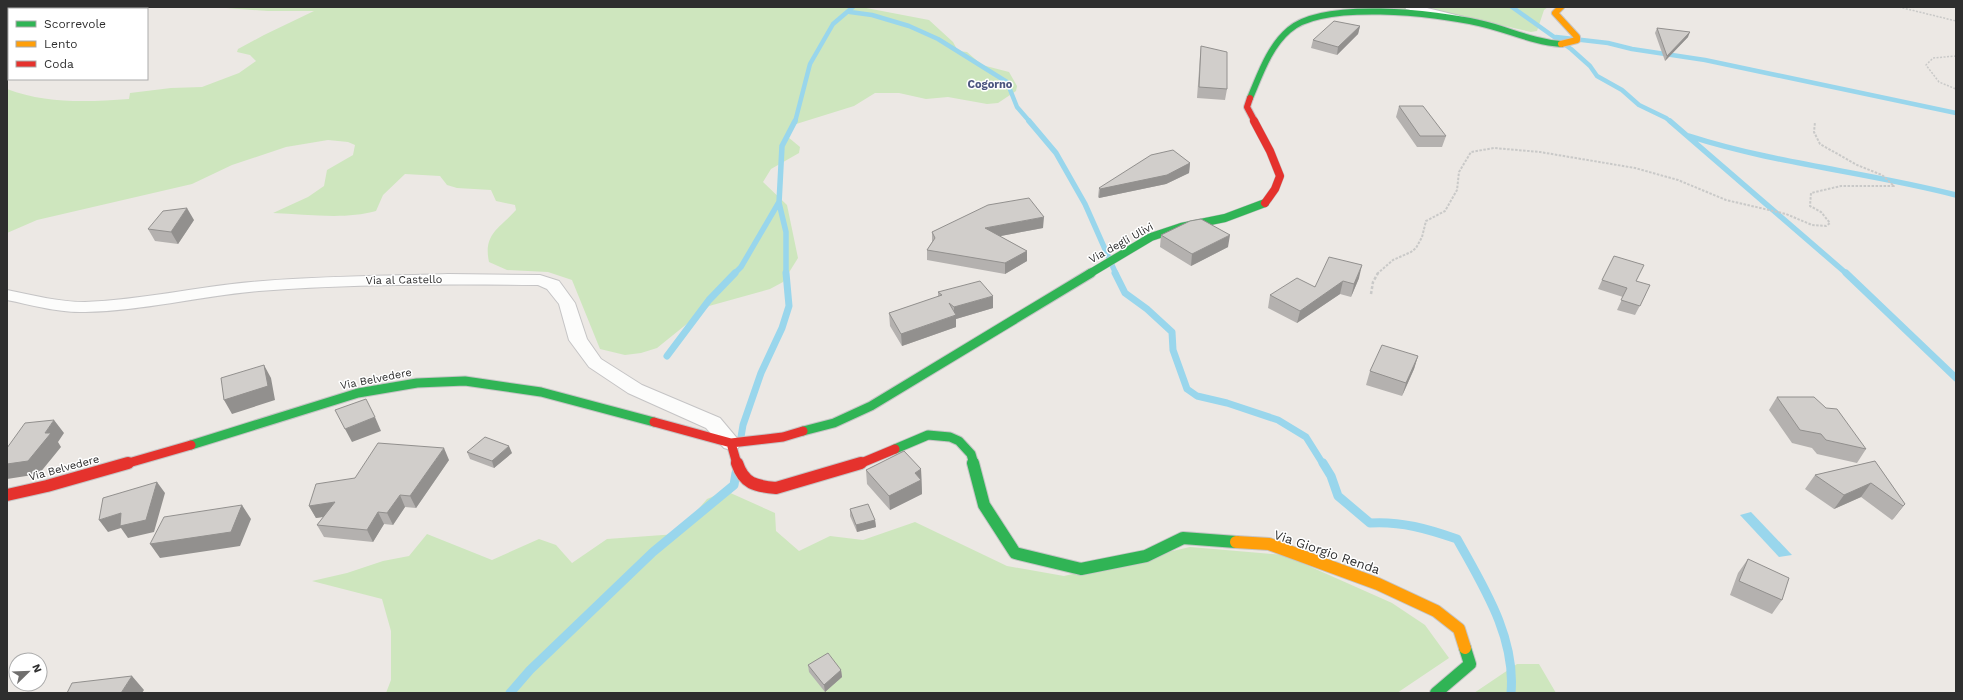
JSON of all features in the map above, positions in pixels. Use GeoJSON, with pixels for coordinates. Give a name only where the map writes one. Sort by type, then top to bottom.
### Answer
{"type":"FeatureCollection","features":[{"type":"Feature","properties":{"kind":"street"},"geometry":{"type":"LineString","coordinates":[[1410,7],[1467,21]]}},
{"type":"Feature","properties":{"kind":"street","name":"Via degli Ulivi"},"geometry":{"type":"LineString","coordinates":[[731,443],[783,437],[834,424],[871,406],[1151,237],[1181,227],[1225,218],[1265,203],[1275,189],[1280,176],[1270,150],[1247,107],[1253,88],[1274,48],[1294,25],[1321,15],[1344,12],[1388,14],[1467,21],[1546,42],[1563,44],[1574,42],[1577,37],[1555,13],[1561,7]]}},
{"type":"Feature","properties":{"kind":"street","name":"Via al Castello"},"geometry":{"type":"LineString","coordinates":[[7,295],[54,304],[84,307],[138,302],[249,287],[448,279],[540,280],[553,285],[567,303],[578,340],[595,363],[635,389],[713,423],[731,443]]}},
{"type":"Feature","properties":{"kind":"street","name":"Via Belvedere"},"geometry":{"type":"LineString","coordinates":[[7,494],[47,486],[179,449],[358,393],[417,383],[465,381],[541,392],[731,443]]}},
{"type":"Feature","properties":{"kind":"street","name":"Via Giorgio Renda"},"geometry":{"type":"LineString","coordinates":[[731,443],[741,475],[746,482],[754,486],[776,488],[856,465],[928,435],[950,437],[959,441],[971,454],[984,505],[1015,553],[1081,569],[1146,556],[1183,538],[1269,544],[1378,584],[1436,611],[1459,629],[1470,664],[1436,693]]}},
{"type":"Feature","properties":{"kind":"path"},"geometry":{"type":"LineString","coordinates":[[1898,7],[1956,21]]}},
{"type":"Feature","properties":{"kind":"path"},"geometry":{"type":"LineString","coordinates":[[1956,56],[1932,58],[1926,65],[1939,82],[1956,89]]}},
{"type":"Feature","properties":{"kind":"path"},"geometry":{"type":"LineString","coordinates":[[1371,294],[1370,287],[1378,272],[1397,258],[1413,251],[1420,243],[1426,221],[1445,211],[1457,190],[1459,172],[1471,152],[1494,148],[1540,152],[1635,168],[1678,180],[1726,200],[1786,214],[1812,225],[1826,226],[1830,223],[1821,212],[1810,206],[1811,193],[1824,188],[1870,185],[1894,186],[1882,175],[1857,165],[1820,144],[1814,132],[1815,122]]}},
{"type":"Feature","properties":{"kind":"green space"},"geometry":{"type":"Polygon","coordinates":[[[213,7],[861,7],[929,20],[953,42],[958,51],[967,52],[982,65],[1009,72],[1017,86],[1016,91],[998,103],[987,104],[948,97],[926,99],[899,93],[875,93],[854,106],[793,125],[788,137],[800,147],[799,153],[771,169],[763,182],[787,205],[798,258],[783,282],[770,289],[709,306],[657,348],[641,353],[625,355],[600,349],[572,280],[548,272],[507,270],[489,262],[488,245],[490,238],[498,227],[516,210],[515,205],[496,201],[491,190],[457,188],[447,185],[440,176],[405,174],[383,195],[376,211],[364,214],[338,216],[273,213],[308,197],[324,186],[327,170],[353,155],[355,145],[348,142],[328,140],[286,147],[232,165],[192,184],[37,220],[7,233],[7,89],[22,94],[52,100],[98,101],[129,99],[130,93],[171,88],[202,87],[239,73],[256,61],[250,55],[237,52],[238,49],[314,11],[268,11],[213,7]]]}},
{"type":"Feature","properties":{"kind":"green space"},"geometry":{"type":"Polygon","coordinates":[[[1374,7],[1548,7],[1544,10],[1537,31],[1531,32],[1460,16],[1374,7]]]}},
{"type":"Feature","properties":{"kind":"green space"},"geometry":{"type":"Polygon","coordinates":[[[726,491],[775,513],[776,531],[799,551],[830,536],[863,540],[915,522],[1007,566],[1064,576],[1190,547],[1284,555],[1392,603],[1425,625],[1449,658],[1397,693],[386,693],[391,680],[391,631],[382,599],[312,581],[347,573],[383,561],[409,556],[427,534],[492,560],[539,539],[556,545],[572,563],[607,539],[677,534],[707,499],[726,491]]]}},
{"type":"Feature","properties":{"kind":"green space"},"geometry":{"type":"Polygon","coordinates":[[[1517,664],[1539,664],[1556,693],[1474,693],[1517,664]]]}},
{"type":"Feature","properties":{"kind":"water"},"geometry":{"type":"Polygon","coordinates":[[[1751,512],[1792,555],[1779,557],[1740,515],[1751,512]]]}},
{"type":"Feature","properties":{"kind":"building"},"geometry":{"type":"Polygon","coordinates":[[[1334,21],[1360,26],[1338,47],[1313,40],[1334,21]]]}},
{"type":"Feature","properties":{"kind":"building"},"geometry":{"type":"Polygon","coordinates":[[[1657,28],[1690,32],[1667,56],[1657,28]]]}},
{"type":"Feature","properties":{"kind":"building"},"geometry":{"type":"Polygon","coordinates":[[[1201,46],[1227,52],[1227,89],[1199,87],[1201,46]]]}},
{"type":"Feature","properties":{"kind":"building"},"geometry":{"type":"Polygon","coordinates":[[[1399,106],[1423,106],[1446,136],[1420,136],[1399,106]]]}},
{"type":"Feature","properties":{"kind":"building"},"geometry":{"type":"Polygon","coordinates":[[[1173,150],[1190,163],[1167,175],[1099,188],[1151,155],[1173,150]]]}},
{"type":"Feature","properties":{"kind":"building"},"geometry":{"type":"Polygon","coordinates":[[[1029,198],[1044,217],[985,228],[1027,251],[1005,263],[927,250],[935,238],[932,232],[988,205],[1029,198]]]}},
{"type":"Feature","properties":{"kind":"building"},"geometry":{"type":"Polygon","coordinates":[[[187,208],[171,232],[148,229],[163,211],[187,208]]]}},
{"type":"Feature","properties":{"kind":"building"},"geometry":{"type":"Polygon","coordinates":[[[1201,219],[1230,235],[1192,254],[1161,235],[1190,221],[1201,219]]]}},
{"type":"Feature","properties":{"kind":"building"},"geometry":{"type":"Polygon","coordinates":[[[1614,256],[1644,265],[1636,281],[1650,285],[1640,306],[1621,300],[1627,288],[1602,280],[1614,256]]]}},
{"type":"Feature","properties":{"kind":"building"},"geometry":{"type":"Polygon","coordinates":[[[1329,257],[1362,265],[1354,284],[1343,281],[1300,311],[1270,295],[1297,278],[1315,287],[1329,257]]]}},
{"type":"Feature","properties":{"kind":"building"},"geometry":{"type":"Polygon","coordinates":[[[980,281],[993,296],[954,307],[949,303],[956,315],[901,334],[889,313],[942,295],[938,292],[980,281]]]}},
{"type":"Feature","properties":{"kind":"building"},"geometry":{"type":"Polygon","coordinates":[[[1382,345],[1418,356],[1406,383],[1370,371],[1382,345]]]}},
{"type":"Feature","properties":{"kind":"building"},"geometry":{"type":"Polygon","coordinates":[[[264,365],[268,386],[224,400],[221,378],[264,365]]]}},
{"type":"Feature","properties":{"kind":"building"},"geometry":{"type":"Polygon","coordinates":[[[1777,397],[1814,397],[1826,408],[1837,409],[1866,449],[1826,440],[1821,434],[1800,430],[1777,397]]]}},
{"type":"Feature","properties":{"kind":"building"},"geometry":{"type":"Polygon","coordinates":[[[366,399],[375,417],[345,429],[335,410],[366,399]]]}},
{"type":"Feature","properties":{"kind":"building"},"geometry":{"type":"Polygon","coordinates":[[[54,420],[45,433],[51,433],[28,461],[7,464],[7,448],[25,423],[54,420]]]}},
{"type":"Feature","properties":{"kind":"building"},"geometry":{"type":"Polygon","coordinates":[[[485,437],[509,446],[492,461],[467,452],[485,437]]]}},
{"type":"Feature","properties":{"kind":"building"},"geometry":{"type":"Polygon","coordinates":[[[378,443],[444,448],[410,496],[400,495],[387,513],[378,512],[367,530],[317,525],[335,502],[309,506],[316,484],[355,478],[378,443]]]}},
{"type":"Feature","properties":{"kind":"building"},"geometry":{"type":"Polygon","coordinates":[[[904,451],[921,469],[915,473],[921,480],[889,496],[866,470],[904,451]]]}},
{"type":"Feature","properties":{"kind":"building"},"geometry":{"type":"Polygon","coordinates":[[[1875,461],[1905,504],[1903,506],[1871,483],[1844,495],[1815,475],[1875,461]]]}},
{"type":"Feature","properties":{"kind":"building"},"geometry":{"type":"Polygon","coordinates":[[[157,482],[146,520],[120,526],[121,513],[99,520],[103,498],[157,482]]]}},
{"type":"Feature","properties":{"kind":"building"},"geometry":{"type":"Polygon","coordinates":[[[868,504],[875,520],[856,525],[850,509],[868,504]]]}},
{"type":"Feature","properties":{"kind":"building"},"geometry":{"type":"Polygon","coordinates":[[[242,505],[231,532],[150,544],[164,517],[242,505]]]}},
{"type":"Feature","properties":{"kind":"building"},"geometry":{"type":"Polygon","coordinates":[[[1748,559],[1789,578],[1782,600],[1739,581],[1748,559]]]}},
{"type":"Feature","properties":{"kind":"building"},"geometry":{"type":"Polygon","coordinates":[[[828,653],[841,670],[824,685],[808,665],[828,653]]]}},
{"type":"Feature","properties":{"kind":"building"},"geometry":{"type":"Polygon","coordinates":[[[132,676],[121,693],[67,693],[72,683],[132,676]]]}},
{"type":"Feature","properties":{"kind":"waterway"},"geometry":{"type":"LineString","coordinates":[[795,122],[810,64],[833,24],[853,7]]}},
{"type":"Feature","properties":{"kind":"waterway"},"geometry":{"type":"LineString","coordinates":[[1512,7],[1571,49],[1590,66],[1597,76],[1622,90],[1639,105],[1671,122]]}},
{"type":"Feature","properties":{"kind":"waterway"},"geometry":{"type":"LineString","coordinates":[[850,12],[872,15],[909,26],[938,39],[1007,82],[1017,107],[1030,122]]}},
{"type":"Feature","properties":{"kind":"waterway"},"geometry":{"type":"LineString","coordinates":[[1556,37],[1608,43],[1632,49],[1705,60],[1956,113]]}},
{"type":"Feature","properties":{"kind":"waterway"},"geometry":{"type":"LineString","coordinates":[[786,273],[786,232],[779,203],[782,146],[795,121]]}},
{"type":"Feature","properties":{"kind":"waterway"},"geometry":{"type":"LineString","coordinates":[[1029,121],[1056,153],[1085,204],[1116,274]]}},
{"type":"Feature","properties":{"kind":"waterway"},"geometry":{"type":"LineString","coordinates":[[1670,121],[1847,274]]}},
{"type":"Feature","properties":{"kind":"waterway"},"geometry":{"type":"LineString","coordinates":[[1689,136],[1755,154],[1889,180],[1956,195]]}},
{"type":"Feature","properties":{"kind":"waterway"},"geometry":{"type":"LineString","coordinates":[[735,273],[741,267],[779,202]]}},
{"type":"Feature","properties":{"kind":"waterway"},"geometry":{"type":"LineString","coordinates":[[667,356],[709,300],[735,273]]}},
{"type":"Feature","properties":{"kind":"waterway"},"geometry":{"type":"LineString","coordinates":[[740,443],[743,425],[761,373],[782,328],[789,306],[786,273]]}},
{"type":"Feature","properties":{"kind":"waterway"},"geometry":{"type":"LineString","coordinates":[[1115,273],[1125,293],[1147,309],[1172,332],[1173,350],[1187,389],[1197,396],[1227,403],[1278,420],[1306,437],[1323,464]]}},
{"type":"Feature","properties":{"kind":"waterway"},"geometry":{"type":"LineString","coordinates":[[1846,273],[1956,378]]}},
{"type":"Feature","properties":{"kind":"waterway"},"geometry":{"type":"LineString","coordinates":[[1323,463],[1331,476],[1338,496],[1370,523],[1393,523],[1414,526],[1457,539],[1487,594],[1503,632],[1511,672],[1511,693]]}},
{"type":"Feature","properties":{"kind":"waterway"},"geometry":{"type":"LineString","coordinates":[[510,693],[530,670],[653,552],[734,485],[736,473]]}},
{"type":"Feature","properties":{"kind":"traffic: fast"},"geometry":{"type":"LineString","coordinates":[[1250,98],[1268,57],[1288,30],[1296,24],[1313,17],[1334,13],[1386,12],[1438,16],[1479,23],[1530,39],[1561,44]]}},
{"type":"Feature","properties":{"kind":"traffic: fast"},"geometry":{"type":"LineString","coordinates":[[803,431],[834,423],[871,406],[1151,237],[1181,227],[1225,218],[1265,203]]}},
{"type":"Feature","properties":{"kind":"traffic: fast"},"geometry":{"type":"LineString","coordinates":[[191,445],[358,393],[417,383],[465,381],[541,392],[654,422]]}},
{"type":"Feature","properties":{"kind":"traffic: fast"},"geometry":{"type":"LineString","coordinates":[[895,449],[928,435],[950,437],[959,441],[971,454],[984,505],[1015,553],[1081,569],[1146,556],[1183,538],[1236,542]]}},
{"type":"Feature","properties":{"kind":"traffic: fast"},"geometry":{"type":"LineString","coordinates":[[1436,693],[1470,664],[1465,648]]}},
{"type":"Feature","properties":{"kind":"traffic: slow"},"geometry":{"type":"LineString","coordinates":[[1561,7],[1555,13],[1577,37],[1577,40],[1561,44]]}},
{"type":"Feature","properties":{"kind":"traffic: slow"},"geometry":{"type":"LineString","coordinates":[[1236,542],[1269,544],[1378,584],[1436,611],[1459,629],[1465,648]]}},
{"type":"Feature","properties":{"kind":"traffic: jam"},"geometry":{"type":"LineString","coordinates":[[1250,98],[1247,107],[1270,151],[1280,176],[1275,189],[1265,203]]}},
{"type":"Feature","properties":{"kind":"traffic: jam"},"geometry":{"type":"LineString","coordinates":[[654,422],[731,443],[783,437],[803,431]]}},
{"type":"Feature","properties":{"kind":"traffic: jam"},"geometry":{"type":"LineString","coordinates":[[731,443],[739,471],[743,477],[755,485],[776,488],[856,465],[895,449]]}},
{"type":"Feature","properties":{"kind":"traffic: jam"},"geometry":{"type":"LineString","coordinates":[[7,495],[47,486],[191,445]]}},
{"type":"Feature","properties":{"kind":"district","name":"Cogorno"},"geometry":{"type":"Point","coordinates":[990,84]}}]}
